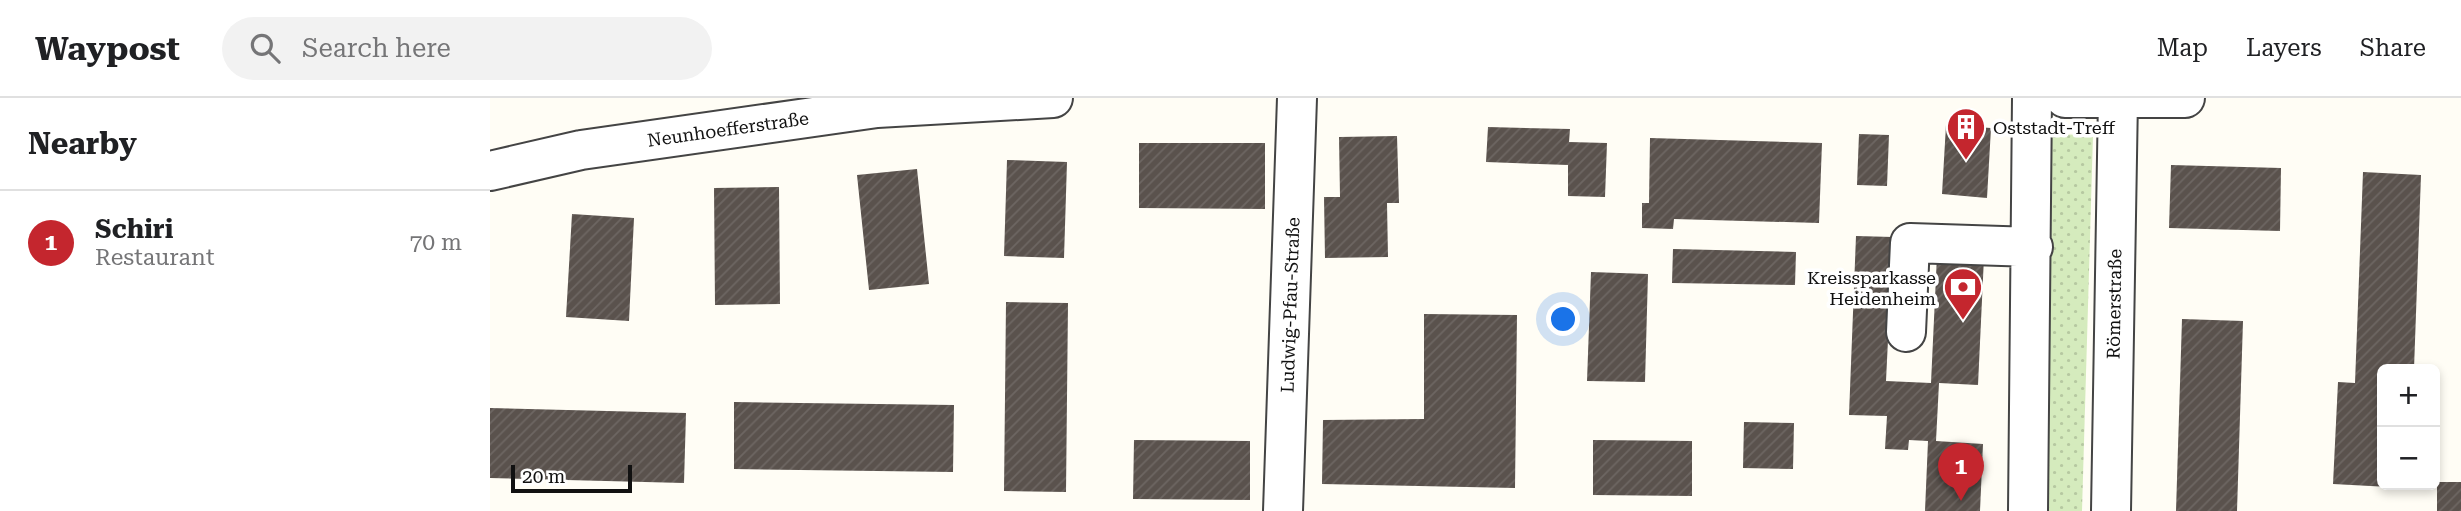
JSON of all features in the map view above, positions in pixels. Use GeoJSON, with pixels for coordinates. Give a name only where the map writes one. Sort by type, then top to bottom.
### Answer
{"type":"FeatureCollection","features":[{"type":"Feature","properties":{"kind":"street","name":"Neunhoefferstraße"},"geometry":{"type":"LineString","coordinates":[[490,171],[581,150],[877,108],[1053,98]]}},
{"type":"Feature","properties":{"kind":"street","name":"Ludwig-Pfau-Straße"},"geometry":{"type":"LineString","coordinates":[[1283,511],[1297,98]]}},
{"type":"Feature","properties":{"kind":"street"},"geometry":{"type":"LineString","coordinates":[[2028,511],[2033,247],[2032,98]]}},
{"type":"Feature","properties":{"kind":"street"},"geometry":{"type":"LineString","coordinates":[[2065,98],[2185,98]]}},
{"type":"Feature","properties":{"kind":"street","name":"Römerstraße"},"geometry":{"type":"LineString","coordinates":[[2111,511],[2118,98]]}},
{"type":"Feature","properties":{"kind":"street"},"geometry":{"type":"LineString","coordinates":[[1906,332],[1910,243],[2033,247]]}},
{"type":"Feature","properties":{"kind":"green space"},"geometry":{"type":"Polygon","coordinates":[[[2043,134],[2093,135],[2082,511],[2032,511],[2043,134]]]}},
{"type":"Feature","properties":{"kind":"building","name":"Oststadt-Treff"},"geometry":{"type":"Polygon","coordinates":[[[1946,125],[1991,128],[1987,198],[1942,194],[1946,125]]]}},
{"type":"Feature","properties":{"kind":"building"},"geometry":{"type":"Polygon","coordinates":[[[1488,127],[1570,129],[1569,142],[1607,143],[1605,197],[1568,196],[1568,165],[1486,162],[1488,127]]]}},
{"type":"Feature","properties":{"kind":"building"},"geometry":{"type":"Polygon","coordinates":[[[1859,134],[1889,135],[1887,186],[1857,185],[1859,134]]]}},
{"type":"Feature","properties":{"kind":"building"},"geometry":{"type":"Polygon","coordinates":[[[1397,136],[1399,203],[1387,203],[1388,257],[1325,258],[1324,197],[1340,197],[1339,137],[1397,136]]]}},
{"type":"Feature","properties":{"kind":"building"},"geometry":{"type":"Polygon","coordinates":[[[1650,138],[1822,143],[1819,223],[1674,219],[1673,229],[1642,228],[1642,203],[1649,203],[1650,138]]]}},
{"type":"Feature","properties":{"kind":"building"},"geometry":{"type":"Polygon","coordinates":[[[1139,143],[1265,143],[1265,209],[1139,208],[1139,143]]]}},
{"type":"Feature","properties":{"kind":"building"},"geometry":{"type":"Polygon","coordinates":[[[1007,160],[1067,162],[1064,258],[1004,256],[1007,160]]]}},
{"type":"Feature","properties":{"kind":"building"},"geometry":{"type":"Polygon","coordinates":[[[2171,165],[2281,168],[2280,231],[2169,228],[2171,165]]]}},
{"type":"Feature","properties":{"kind":"building"},"geometry":{"type":"Polygon","coordinates":[[[917,169],[929,284],[869,290],[857,175],[917,169]]]}},
{"type":"Feature","properties":{"kind":"building"},"geometry":{"type":"Polygon","coordinates":[[[2363,172],[2421,175],[2414,364],[2377,364],[2377,486],[2333,484],[2338,382],[2355,383],[2363,172]]]}},
{"type":"Feature","properties":{"kind":"building"},"geometry":{"type":"Polygon","coordinates":[[[779,187],[780,304],[715,305],[714,188],[779,187]]]}},
{"type":"Feature","properties":{"kind":"building"},"geometry":{"type":"Polygon","coordinates":[[[572,214],[634,218],[629,321],[566,317],[572,214]]]}},
{"type":"Feature","properties":{"kind":"building"},"geometry":{"type":"Polygon","coordinates":[[[1856,236],[1893,237],[1886,381],[1931,383],[1937,255],[1984,257],[1978,385],[1939,383],[1936,441],[1983,444],[1980,511],[1925,511],[1928,441],[1909,440],[1908,450],[1885,449],[1887,416],[1849,415],[1856,236]]]}},
{"type":"Feature","properties":{"kind":"building"},"geometry":{"type":"Polygon","coordinates":[[[1673,249],[1796,252],[1795,285],[1672,283],[1673,249]]]}},
{"type":"Feature","properties":{"kind":"building"},"geometry":{"type":"Polygon","coordinates":[[[1591,272],[1648,274],[1645,382],[1587,381],[1591,272]]]}},
{"type":"Feature","properties":{"kind":"building"},"geometry":{"type":"Polygon","coordinates":[[[1006,302],[1068,303],[1066,492],[1004,491],[1006,302]]]}},
{"type":"Feature","properties":{"kind":"building"},"geometry":{"type":"Polygon","coordinates":[[[1424,314],[1517,315],[1515,488],[1322,484],[1323,420],[1424,419],[1424,314]]]}},
{"type":"Feature","properties":{"kind":"building"},"geometry":{"type":"Polygon","coordinates":[[[2182,319],[2243,321],[2237,511],[2176,511],[2182,319]]]}},
{"type":"Feature","properties":{"kind":"building"},"geometry":{"type":"Polygon","coordinates":[[[734,402],[954,405],[953,472],[734,469],[734,402]]]}},
{"type":"Feature","properties":{"kind":"building"},"geometry":{"type":"Polygon","coordinates":[[[490,408],[686,413],[684,483],[490,478],[490,408]]]}},
{"type":"Feature","properties":{"kind":"building"},"geometry":{"type":"Polygon","coordinates":[[[1744,422],[1794,423],[1793,469],[1743,468],[1744,422]]]}},
{"type":"Feature","properties":{"kind":"building"},"geometry":{"type":"Polygon","coordinates":[[[1134,440],[1250,441],[1250,500],[1133,499],[1134,440]]]}},
{"type":"Feature","properties":{"kind":"building"},"geometry":{"type":"Polygon","coordinates":[[[1593,440],[1692,441],[1692,496],[1593,495],[1593,440]]]}},
{"type":"Feature","properties":{"kind":"building"},"geometry":{"type":"Polygon","coordinates":[[[2440,482],[2461,482],[2461,511],[2437,511],[2437,490],[2440,490],[2440,482]]]}},
{"type":"Feature","properties":{"kind":"place","name":"Oststadt-Treff"},"geometry":{"type":"Point","coordinates":[1966,161]}},
{"type":"Feature","properties":{"kind":"place","name":"Kreissparkasse Heidenheim"},"geometry":{"type":"Point","coordinates":[1963,321]}},
{"type":"Feature","properties":{"kind":"place","name":"Schiri"},"geometry":{"type":"Point","coordinates":[1961,501]}}]}
